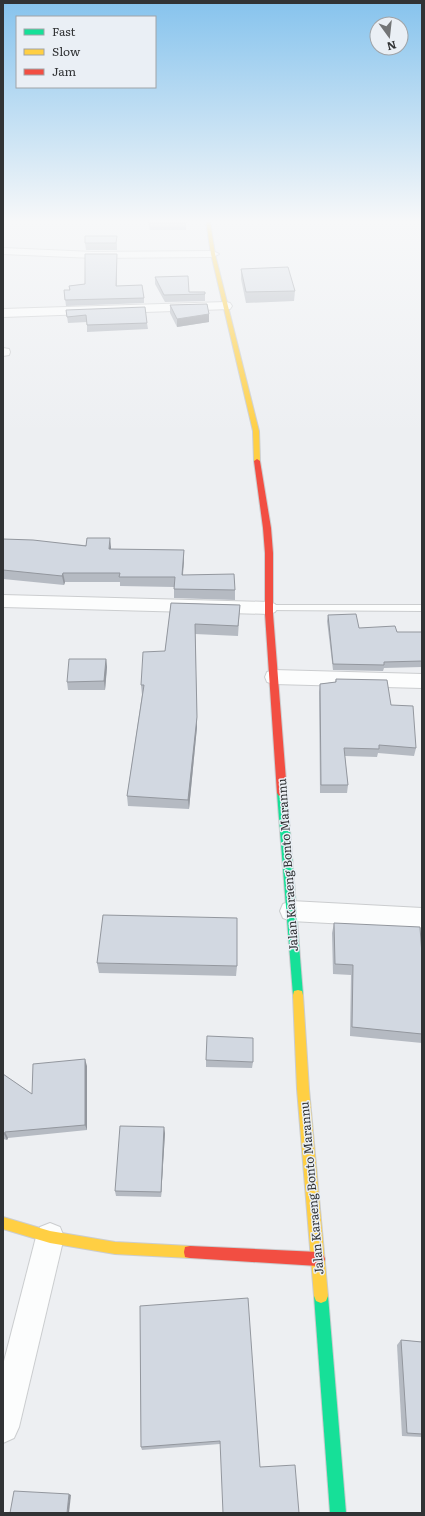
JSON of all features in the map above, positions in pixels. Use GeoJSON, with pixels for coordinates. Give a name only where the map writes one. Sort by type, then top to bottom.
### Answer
{"type":"FeatureCollection","features":[{"type":"Feature","properties":{"kind":"main road","name":"Jalan Karaeng Bonto Marannu"},"geometry":{"type":"LineString","coordinates":[[222,292],[256,431],[258,465],[267,528],[269,553],[268,608],[303,1089],[338,1513]]}},
{"type":"Feature","properties":{"kind":"main road"},"geometry":{"type":"LineString","coordinates":[[3,1223],[50,1236],[115,1248],[318,1259]]}},
{"type":"Feature","properties":{"kind":"street"},"geometry":{"type":"LineString","coordinates":[[3,313],[226,306]]}},
{"type":"Feature","properties":{"kind":"street"},"geometry":{"type":"LineString","coordinates":[[3,601],[268,608]]}},
{"type":"Feature","properties":{"kind":"street"},"geometry":{"type":"LineString","coordinates":[[274,677],[422,681]]}},
{"type":"Feature","properties":{"kind":"street"},"geometry":{"type":"LineString","coordinates":[[291,911],[422,918]]}},
{"type":"Feature","properties":{"kind":"street"},"geometry":{"type":"LineString","coordinates":[[3,1427],[50,1236]]}},
{"type":"Feature","properties":{"kind":"lane"},"geometry":{"type":"LineString","coordinates":[[268,608],[422,608]]}},
{"type":"Feature","properties":{"kind":"building"},"geometry":{"type":"Polygon","coordinates":[[[64,292],[143,292],[144,298],[65,300],[64,292]]]}},
{"type":"Feature","properties":{"kind":"building"},"geometry":{"type":"Polygon","coordinates":[[[162,292],[205,292],[205,294],[164,295],[162,292]]]}},
{"type":"Feature","properties":{"kind":"building"},"geometry":{"type":"Polygon","coordinates":[[[207,304],[209,314],[177,319],[170,305],[207,304]]]}},
{"type":"Feature","properties":{"kind":"building"},"geometry":{"type":"Polygon","coordinates":[[[145,307],[147,323],[87,325],[86,315],[67,317],[66,310],[145,307]]]}},
{"type":"Feature","properties":{"kind":"building"},"geometry":{"type":"Polygon","coordinates":[[[87,538],[110,538],[109,549],[184,550],[182,575],[234,574],[235,590],[174,589],[175,577],[119,577],[120,573],[63,573],[62,576],[3,570],[3,539],[33,540],[86,546],[87,538]]]}},
{"type":"Feature","properties":{"kind":"building"},"geometry":{"type":"Polygon","coordinates":[[[171,603],[240,605],[238,626],[195,624],[197,717],[188,800],[127,796],[144,685],[141,685],[143,652],[165,651],[171,603]]]}},
{"type":"Feature","properties":{"kind":"building"},"geometry":{"type":"Polygon","coordinates":[[[356,614],[359,628],[395,626],[397,632],[422,632],[422,661],[384,662],[384,665],[333,664],[328,615],[356,614]]]}},
{"type":"Feature","properties":{"kind":"building"},"geometry":{"type":"Polygon","coordinates":[[[69,659],[106,659],[104,681],[67,682],[69,659]]]}},
{"type":"Feature","properties":{"kind":"building"},"geometry":{"type":"Polygon","coordinates":[[[336,679],[387,680],[391,705],[413,706],[416,748],[379,745],[379,749],[344,748],[348,785],[321,785],[320,684],[336,682],[336,679]]]}},
{"type":"Feature","properties":{"kind":"building"},"geometry":{"type":"Polygon","coordinates":[[[103,915],[237,918],[237,966],[97,963],[103,915]]]}},
{"type":"Feature","properties":{"kind":"building"},"geometry":{"type":"Polygon","coordinates":[[[334,923],[420,927],[422,955],[422,1034],[352,1027],[353,965],[335,964],[334,923]]]}},
{"type":"Feature","properties":{"kind":"building"},"geometry":{"type":"Polygon","coordinates":[[[207,1036],[253,1038],[253,1062],[206,1060],[207,1036]]]}},
{"type":"Feature","properties":{"kind":"building"},"geometry":{"type":"Polygon","coordinates":[[[85,1059],[85,1125],[5,1132],[3,1134],[3,1074],[32,1094],[33,1064],[85,1059]]]}},
{"type":"Feature","properties":{"kind":"building"},"geometry":{"type":"Polygon","coordinates":[[[120,1126],[164,1127],[161,1192],[115,1191],[120,1126]]]}},
{"type":"Feature","properties":{"kind":"building"},"geometry":{"type":"Polygon","coordinates":[[[248,1298],[260,1467],[295,1465],[299,1513],[223,1513],[220,1441],[141,1447],[140,1306],[248,1298]]]}},
{"type":"Feature","properties":{"kind":"building"},"geometry":{"type":"Polygon","coordinates":[[[401,1340],[422,1342],[422,1434],[407,1433],[401,1340]]]}},
{"type":"Feature","properties":{"kind":"building"},"geometry":{"type":"Polygon","coordinates":[[[14,1491],[69,1494],[67,1513],[10,1513],[14,1491]]]}},
{"type":"Feature","properties":{"kind":"traffic: fast"},"geometry":{"type":"LineString","coordinates":[[282,793],[298,995]]}},
{"type":"Feature","properties":{"kind":"traffic: fast"},"geometry":{"type":"LineString","coordinates":[[321,1296],[338,1513]]}},
{"type":"Feature","properties":{"kind":"traffic: slow"},"geometry":{"type":"LineString","coordinates":[[222,292],[256,431],[257,461]]}},
{"type":"Feature","properties":{"kind":"traffic: slow"},"geometry":{"type":"LineString","coordinates":[[298,995],[303,1089],[321,1296]]}},
{"type":"Feature","properties":{"kind":"traffic: slow"},"geometry":{"type":"LineString","coordinates":[[3,1223],[50,1237],[115,1248],[190,1252]]}},
{"type":"Feature","properties":{"kind":"traffic: jam"},"geometry":{"type":"LineString","coordinates":[[257,461],[267,528],[269,553],[269,614],[282,793]]}},
{"type":"Feature","properties":{"kind":"traffic: jam"},"geometry":{"type":"LineString","coordinates":[[190,1252],[318,1259]]}}]}
